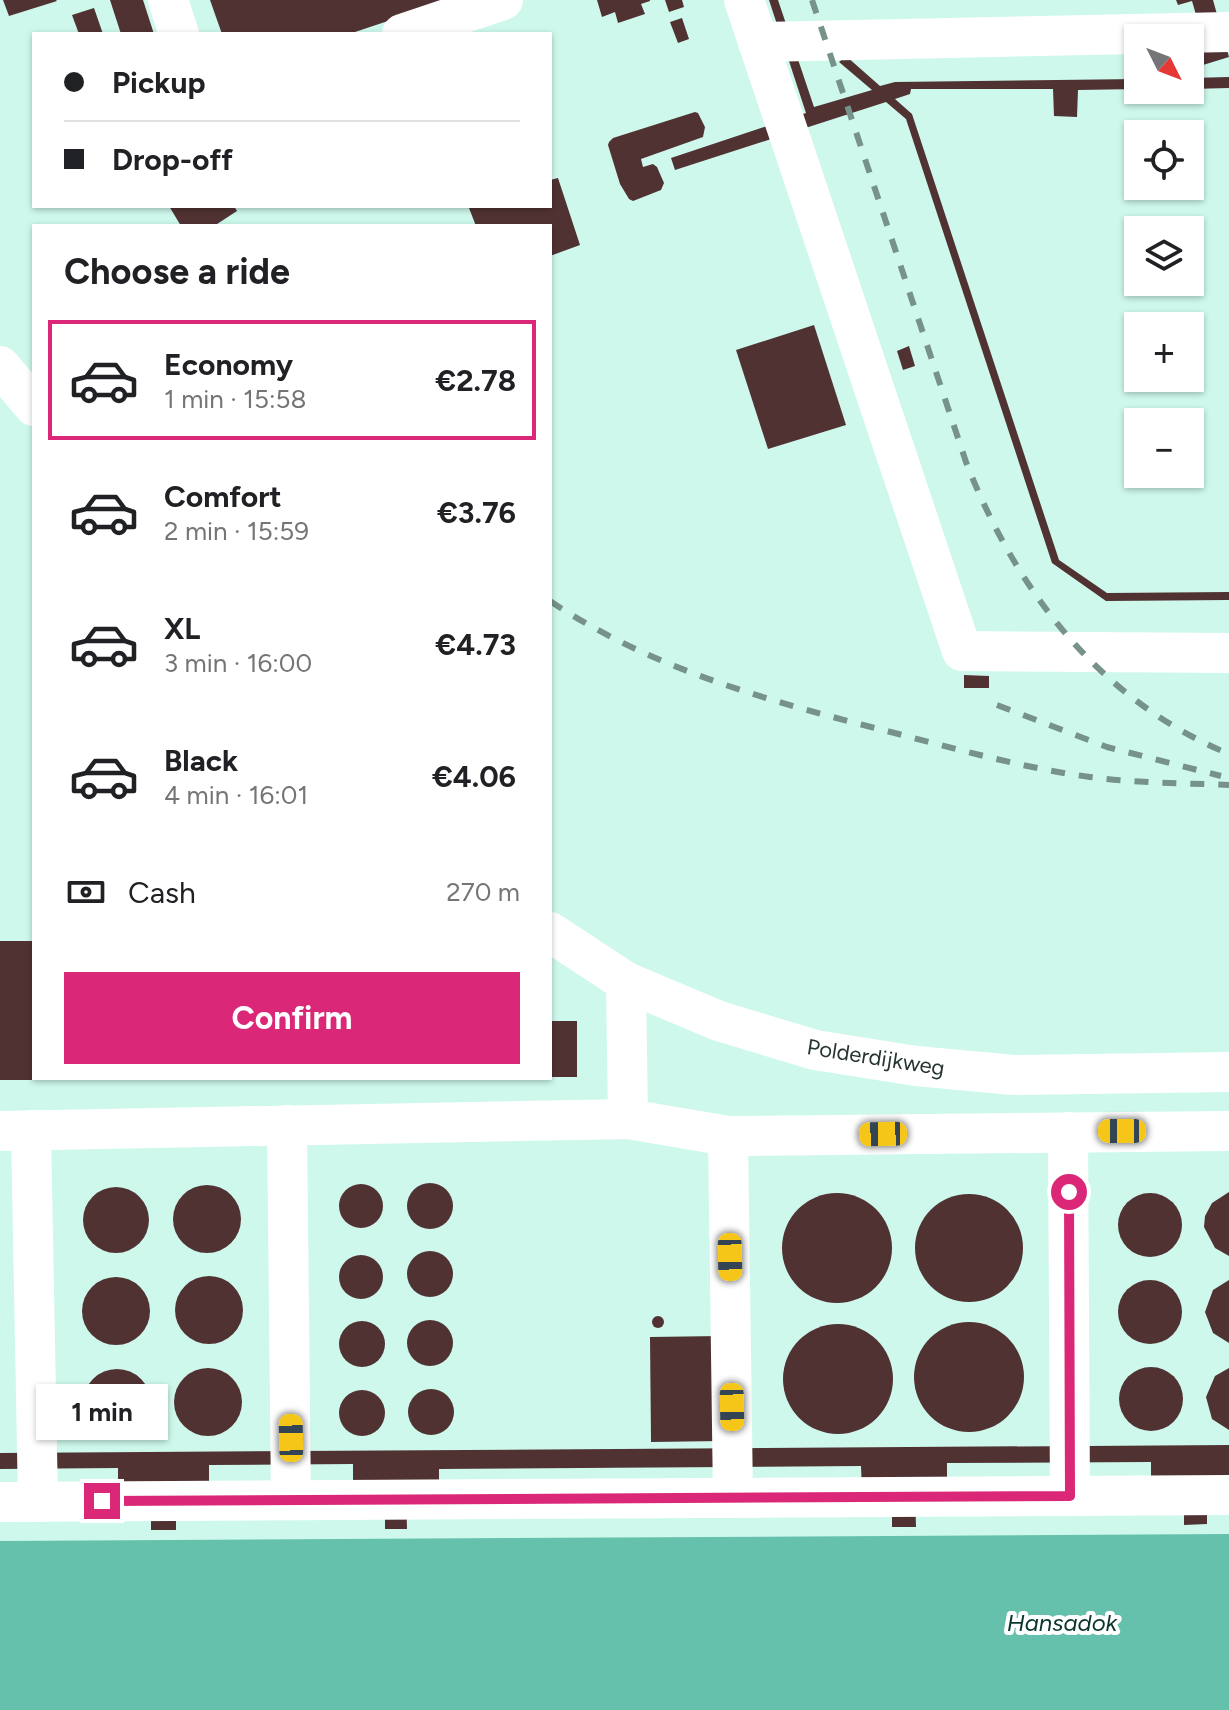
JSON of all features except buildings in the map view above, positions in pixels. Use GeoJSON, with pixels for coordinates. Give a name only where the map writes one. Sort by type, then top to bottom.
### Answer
{"type":"FeatureCollection","features":[{"type":"Feature","properties":{"kind":"street"},"geometry":{"type":"LineString","coordinates":[[168,0],[178,32]]}},
{"type":"Feature","properties":{"kind":"street"},"geometry":{"type":"LineString","coordinates":[[408,32],[503,0]]}},
{"type":"Feature","properties":{"kind":"street"},"geometry":{"type":"LineString","coordinates":[[744,0],[962,651],[1229,653]]}},
{"type":"Feature","properties":{"kind":"street"},"geometry":{"type":"LineString","coordinates":[[758,42],[1147,16],[1229,32]]}},
{"type":"Feature","properties":{"kind":"street"},"geometry":{"type":"LineString","coordinates":[[0,366],[32,404]]}},
{"type":"Feature","properties":{"kind":"street","name":"Polderdijkweg"},"geometry":{"type":"LineString","coordinates":[[552,933],[626,982],[719,1021],[815,1050],[916,1066],[1014,1075],[1229,1072]]}},
{"type":"Feature","properties":{"kind":"street"},"geometry":{"type":"LineString","coordinates":[[626,982],[628,1119]]}},
{"type":"Feature","properties":{"kind":"street"},"geometry":{"type":"LineString","coordinates":[[1229,1131],[728,1136],[628,1119],[16,1130],[19,1502],[1229,1495]]}},
{"type":"Feature","properties":{"kind":"street"},"geometry":{"type":"LineString","coordinates":[[287,1125],[291,1500]]}},
{"type":"Feature","properties":{"kind":"street"},"geometry":{"type":"LineString","coordinates":[[1068,1132],[1070,1496]]}},
{"type":"Feature","properties":{"kind":"street"},"geometry":{"type":"LineString","coordinates":[[728,1136],[733,1498]]}},
{"type":"Feature","properties":{"kind":"water","name":"Hansadok"},"geometry":{"type":"Polygon","coordinates":[[[1229,1534],[1229,1710],[0,1710],[0,1541],[1229,1534]]]}},
{"type":"Feature","properties":{"kind":"railway"},"geometry":{"type":"LineString","coordinates":[[812,0],[966,462],[1010,554],[1068,636],[1102,672],[1140,704],[1182,731],[1229,754]]}},
{"type":"Feature","properties":{"kind":"railway"},"geometry":{"type":"LineString","coordinates":[[552,602],[587,624],[664,662],[745,692],[829,716],[1062,773],[1125,780],[1229,785]]}},
{"type":"Feature","properties":{"kind":"railway"},"geometry":{"type":"LineString","coordinates":[[997,705],[1107,747],[1221,776]]}},
{"type":"Feature","properties":{"kind":"route"},"geometry":{"type":"LineString","coordinates":[[102,1501],[1070,1496],[1069,1192]]}}]}
